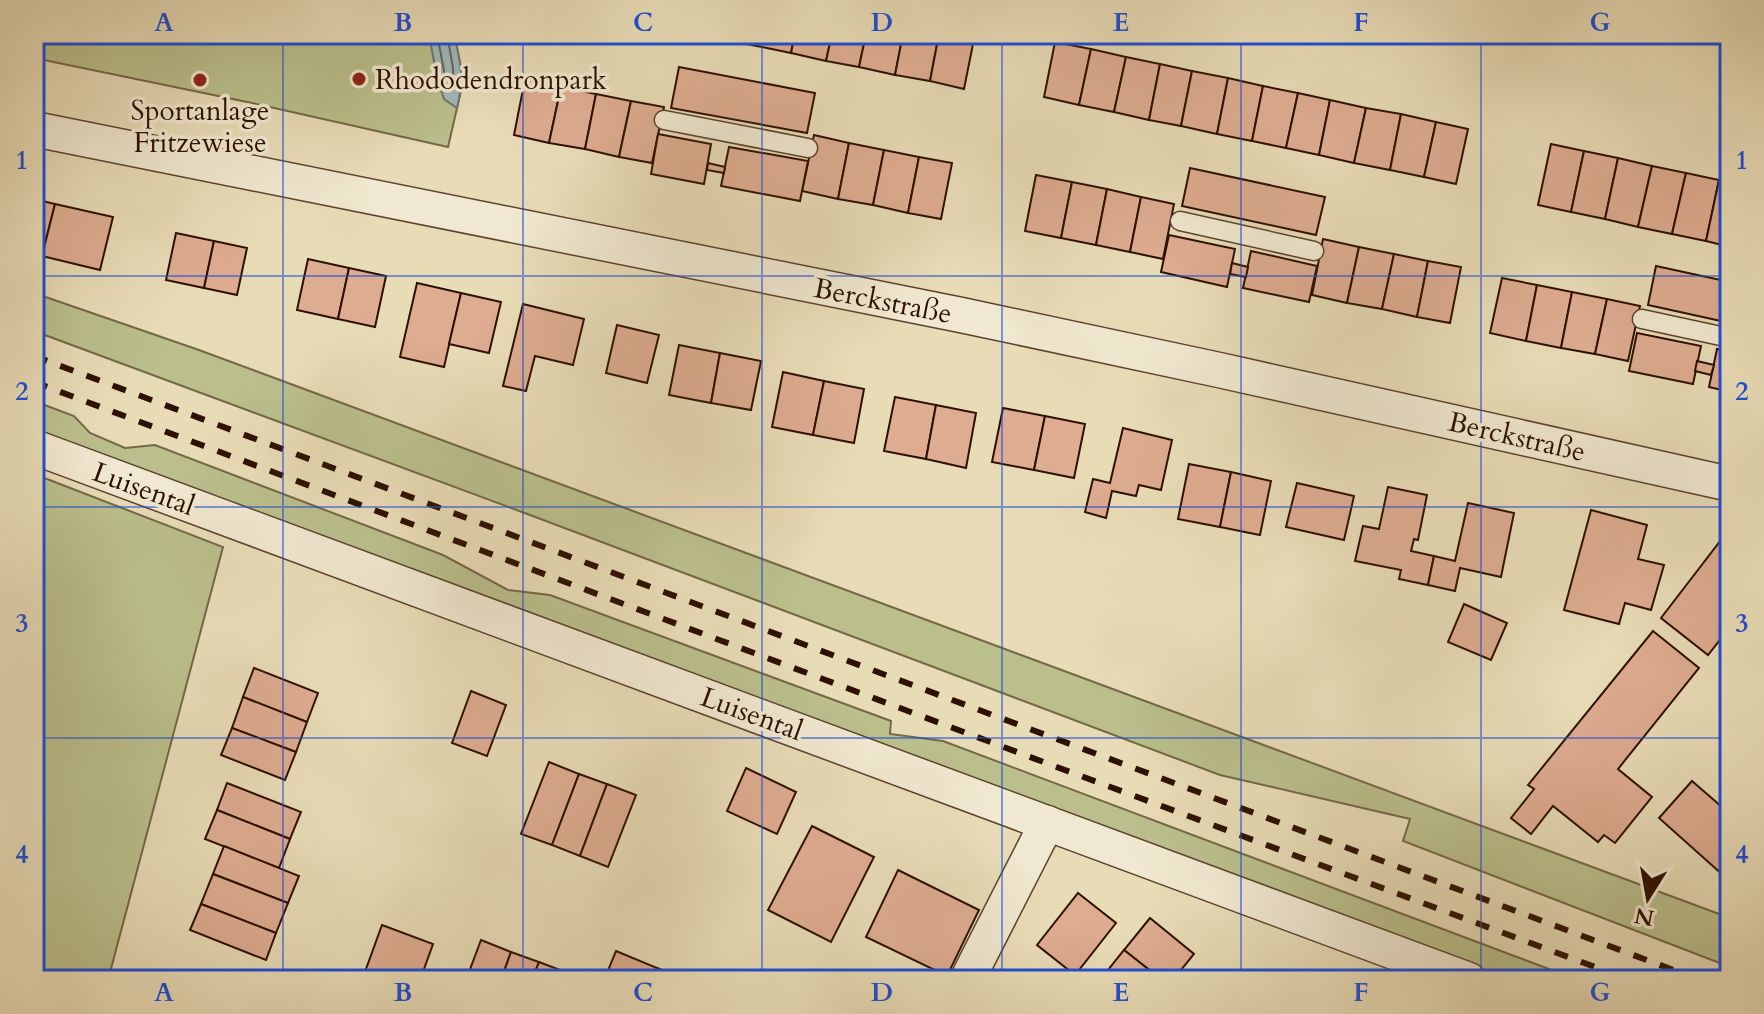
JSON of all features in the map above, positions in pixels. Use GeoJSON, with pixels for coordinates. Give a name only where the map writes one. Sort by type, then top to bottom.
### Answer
{"type":"FeatureCollection","features":[{"type":"Feature","properties":{"kind":"street","name":"Berckstraße"},"geometry":{"type":"LineString","coordinates":[[34,129],[961,315],[1730,484]]}},
{"type":"Feature","properties":{"kind":"street","name":"Luisental"},"geometry":{"type":"LineString","coordinates":[[34,447],[1469,980]]}},
{"type":"Feature","properties":{"kind":"street"},"geometry":{"type":"LineString","coordinates":[[967,980],[1047,823]]}},
{"type":"Feature","properties":{"kind":"lane"},"geometry":{"type":"LineString","coordinates":[[664,120],[808,148]]}},
{"type":"Feature","properties":{"kind":"lane"},"geometry":{"type":"LineString","coordinates":[[1180,221],[1314,251]]}},
{"type":"Feature","properties":{"kind":"lane"},"geometry":{"type":"LineString","coordinates":[[1642,319],[1730,338]]}},
{"type":"Feature","properties":{"kind":"green space","name":"Rhododendronpark"},"geometry":{"type":"Polygon","coordinates":[[[34,34],[454,34],[461,67],[461,91],[448,147],[34,58],[34,34]]]}},
{"type":"Feature","properties":{"kind":"green space"},"geometry":{"type":"Polygon","coordinates":[[[34,293],[199,350],[1730,918],[1730,967],[1403,841],[1410,819],[1220,775],[34,331],[34,293]]]}},
{"type":"Feature","properties":{"kind":"green space"},"geometry":{"type":"Polygon","coordinates":[[[34,401],[74,416],[90,433],[125,448],[155,445],[443,555],[508,590],[550,595],[891,721],[890,734],[943,741],[1578,980],[1505,980],[233,504],[34,429],[34,401]]]}},
{"type":"Feature","properties":{"kind":"green space"},"geometry":{"type":"Polygon","coordinates":[[[34,474],[223,547],[108,980],[34,980],[34,474]]]}},
{"type":"Feature","properties":{"kind":"water"},"geometry":{"type":"Polygon","coordinates":[[[429,34],[454,34],[461,71],[457,108],[444,99],[429,34]]]}},
{"type":"Feature","properties":{"kind":"building"},"geometry":{"type":"Polygon","coordinates":[[[722,34],[759,34],[757,46],[721,39],[722,34]]]}},
{"type":"Feature","properties":{"kind":"building"},"geometry":{"type":"Polygon","coordinates":[[[759,34],[795,34],[791,53],[757,46],[759,34]]]}},
{"type":"Feature","properties":{"kind":"building"},"geometry":{"type":"Polygon","coordinates":[[[795,34],[832,34],[826,61],[791,53],[795,34]]]}},
{"type":"Feature","properties":{"kind":"building"},"geometry":{"type":"Polygon","coordinates":[[[832,34],[866,34],[859,67],[826,61],[832,34]]]}},
{"type":"Feature","properties":{"kind":"building"},"geometry":{"type":"Polygon","coordinates":[[[866,34],[903,34],[895,75],[859,67],[866,34]]]}},
{"type":"Feature","properties":{"kind":"building"},"geometry":{"type":"Polygon","coordinates":[[[903,34],[939,34],[930,81],[895,75],[903,34]]]}},
{"type":"Feature","properties":{"kind":"building"},"geometry":{"type":"Polygon","coordinates":[[[939,34],[975,34],[964,89],[930,81],[939,34]]]}},
{"type":"Feature","properties":{"kind":"building"},"geometry":{"type":"Polygon","coordinates":[[[1712,34],[1730,34],[1730,43],[1711,40],[1712,34]]]}},
{"type":"Feature","properties":{"kind":"building"},"geometry":{"type":"Polygon","coordinates":[[[1055,42],[1091,49],[1079,105],[1044,97],[1055,42]]]}},
{"type":"Feature","properties":{"kind":"building"},"geometry":{"type":"Polygon","coordinates":[[[1091,49],[1126,57],[1114,112],[1079,105],[1091,49]]]}},
{"type":"Feature","properties":{"kind":"building"},"geometry":{"type":"Polygon","coordinates":[[[1126,57],[1160,64],[1149,120],[1114,112],[1126,57]]]}},
{"type":"Feature","properties":{"kind":"building"},"geometry":{"type":"Polygon","coordinates":[[[1160,64],[1192,71],[1181,126],[1149,120],[1160,64]]]}},
{"type":"Feature","properties":{"kind":"building"},"geometry":{"type":"Polygon","coordinates":[[[679,67],[815,93],[807,133],[671,108],[679,67]]]}},
{"type":"Feature","properties":{"kind":"building"},"geometry":{"type":"Polygon","coordinates":[[[1192,71],[1228,78],[1217,134],[1181,126],[1192,71]]]}},
{"type":"Feature","properties":{"kind":"building"},"geometry":{"type":"Polygon","coordinates":[[[1228,78],[1263,86],[1252,141],[1217,134],[1228,78]]]}},
{"type":"Feature","properties":{"kind":"building"},"geometry":{"type":"Polygon","coordinates":[[[525,79],[561,87],[549,143],[514,135],[525,79]]]}},
{"type":"Feature","properties":{"kind":"building"},"geometry":{"type":"Polygon","coordinates":[[[1263,86],[1298,93],[1286,148],[1252,141],[1263,86]]]}},
{"type":"Feature","properties":{"kind":"building"},"geometry":{"type":"Polygon","coordinates":[[[561,87],[596,94],[585,149],[549,143],[561,87]]]}},
{"type":"Feature","properties":{"kind":"building"},"geometry":{"type":"Polygon","coordinates":[[[1298,93],[1330,100],[1319,155],[1286,148],[1298,93]]]}},
{"type":"Feature","properties":{"kind":"building"},"geometry":{"type":"Polygon","coordinates":[[[596,94],[631,101],[619,157],[585,149],[596,94]]]}},
{"type":"Feature","properties":{"kind":"building"},"geometry":{"type":"Polygon","coordinates":[[[1330,100],[1366,108],[1354,163],[1319,155],[1330,100]]]}},
{"type":"Feature","properties":{"kind":"building"},"geometry":{"type":"Polygon","coordinates":[[[631,101],[664,107],[652,163],[619,157],[631,101]]]}},
{"type":"Feature","properties":{"kind":"building"},"geometry":{"type":"Polygon","coordinates":[[[1366,108],[1401,114],[1390,170],[1354,163],[1366,108]]]}},
{"type":"Feature","properties":{"kind":"building"},"geometry":{"type":"Polygon","coordinates":[[[1401,114],[1436,122],[1424,177],[1390,170],[1401,114]]]}},
{"type":"Feature","properties":{"kind":"building"},"geometry":{"type":"Polygon","coordinates":[[[1436,122],[1468,129],[1456,184],[1424,177],[1436,122]]]}},
{"type":"Feature","properties":{"kind":"building"},"geometry":{"type":"Polygon","coordinates":[[[658,134],[711,144],[704,184],[651,174],[658,134]]]}},
{"type":"Feature","properties":{"kind":"building"},"geometry":{"type":"Polygon","coordinates":[[[814,135],[849,143],[838,199],[802,191],[814,135]]]}},
{"type":"Feature","properties":{"kind":"building"},"geometry":{"type":"Polygon","coordinates":[[[849,143],[884,150],[873,205],[838,199],[849,143]]]}},
{"type":"Feature","properties":{"kind":"building"},"geometry":{"type":"Polygon","coordinates":[[[1551,144],[1584,151],[1571,212],[1538,205],[1551,144]]]}},
{"type":"Feature","properties":{"kind":"building"},"geometry":{"type":"Polygon","coordinates":[[[729,147],[808,161],[800,201],[721,186],[729,147]]]}},
{"type":"Feature","properties":{"kind":"building"},"geometry":{"type":"Polygon","coordinates":[[[884,150],[919,157],[908,213],[873,205],[884,150]]]}},
{"type":"Feature","properties":{"kind":"building"},"geometry":{"type":"Polygon","coordinates":[[[1584,151],[1618,158],[1605,219],[1571,212],[1584,151]]]}},
{"type":"Feature","properties":{"kind":"building"},"geometry":{"type":"Polygon","coordinates":[[[919,157],[952,163],[941,219],[908,213],[919,157]]]}},
{"type":"Feature","properties":{"kind":"building"},"geometry":{"type":"Polygon","coordinates":[[[1618,158],[1652,166],[1638,227],[1605,219],[1618,158]]]}},
{"type":"Feature","properties":{"kind":"building"},"geometry":{"type":"Polygon","coordinates":[[[708,163],[725,167],[724,173],[707,170],[708,163]]]}},
{"type":"Feature","properties":{"kind":"building"},"geometry":{"type":"Polygon","coordinates":[[[1652,166],[1686,173],[1672,234],[1638,227],[1652,166]]]}},
{"type":"Feature","properties":{"kind":"building"},"geometry":{"type":"Polygon","coordinates":[[[1190,168],[1325,197],[1316,235],[1182,206],[1190,168]]]}},
{"type":"Feature","properties":{"kind":"building"},"geometry":{"type":"Polygon","coordinates":[[[1686,173],[1719,180],[1706,241],[1672,234],[1686,173]]]}},
{"type":"Feature","properties":{"kind":"building"},"geometry":{"type":"Polygon","coordinates":[[[1036,175],[1072,182],[1061,238],[1025,231],[1036,175]]]}},
{"type":"Feature","properties":{"kind":"building"},"geometry":{"type":"Polygon","coordinates":[[[1719,180],[1730,182],[1730,247],[1706,241],[1719,180]]]}},
{"type":"Feature","properties":{"kind":"building"},"geometry":{"type":"Polygon","coordinates":[[[1072,182],[1107,189],[1096,245],[1061,238],[1072,182]]]}},
{"type":"Feature","properties":{"kind":"building"},"geometry":{"type":"Polygon","coordinates":[[[1107,189],[1141,197],[1130,252],[1096,245],[1107,189]]]}},
{"type":"Feature","properties":{"kind":"building"},"geometry":{"type":"Polygon","coordinates":[[[1141,197],[1174,204],[1163,259],[1130,252],[1141,197]]]}},
{"type":"Feature","properties":{"kind":"building"},"geometry":{"type":"Polygon","coordinates":[[[34,199],[55,204],[42,256],[34,254],[34,199]]]}},
{"type":"Feature","properties":{"kind":"building"},"geometry":{"type":"Polygon","coordinates":[[[55,204],[113,217],[100,270],[42,256],[55,204]]]}},
{"type":"Feature","properties":{"kind":"building"},"geometry":{"type":"Polygon","coordinates":[[[176,233],[214,241],[204,288],[166,280],[176,233]]]}},
{"type":"Feature","properties":{"kind":"building"},"geometry":{"type":"Polygon","coordinates":[[[1169,235],[1235,249],[1227,287],[1161,272],[1169,235]]]}},
{"type":"Feature","properties":{"kind":"building"},"geometry":{"type":"Polygon","coordinates":[[[1323,239],[1359,247],[1347,303],[1312,295],[1323,239]]]}},
{"type":"Feature","properties":{"kind":"building"},"geometry":{"type":"Polygon","coordinates":[[[214,241],[247,248],[237,295],[204,288],[214,241]]]}},
{"type":"Feature","properties":{"kind":"building"},"geometry":{"type":"Polygon","coordinates":[[[1359,247],[1394,254],[1382,309],[1347,303],[1359,247]]]}},
{"type":"Feature","properties":{"kind":"building"},"geometry":{"type":"Polygon","coordinates":[[[1251,251],[1317,266],[1309,302],[1243,288],[1251,251]]]}},
{"type":"Feature","properties":{"kind":"building"},"geometry":{"type":"Polygon","coordinates":[[[1394,254],[1428,261],[1417,317],[1382,309],[1394,254]]]}},
{"type":"Feature","properties":{"kind":"building"},"geometry":{"type":"Polygon","coordinates":[[[308,259],[349,268],[338,319],[297,310],[308,259]]]}},
{"type":"Feature","properties":{"kind":"building"},"geometry":{"type":"Polygon","coordinates":[[[1428,261],[1461,267],[1450,323],[1417,317],[1428,261]]]}},
{"type":"Feature","properties":{"kind":"building"},"geometry":{"type":"Polygon","coordinates":[[[1232,263],[1248,267],[1246,277],[1230,274],[1232,263]]]}},
{"type":"Feature","properties":{"kind":"building"},"geometry":{"type":"Polygon","coordinates":[[[1656,266],[1730,282],[1730,323],[1648,305],[1656,266]]]}},
{"type":"Feature","properties":{"kind":"building"},"geometry":{"type":"Polygon","coordinates":[[[349,268],[386,276],[375,327],[338,319],[349,268]]]}},
{"type":"Feature","properties":{"kind":"building"},"geometry":{"type":"Polygon","coordinates":[[[1502,278],[1537,285],[1526,341],[1490,333],[1502,278]]]}},
{"type":"Feature","properties":{"kind":"building"},"geometry":{"type":"Polygon","coordinates":[[[417,283],[461,293],[444,367],[400,357],[417,283]]]}},
{"type":"Feature","properties":{"kind":"building"},"geometry":{"type":"Polygon","coordinates":[[[1537,285],[1572,292],[1561,348],[1526,341],[1537,285]]]}},
{"type":"Feature","properties":{"kind":"building"},"geometry":{"type":"Polygon","coordinates":[[[1572,292],[1607,299],[1595,354],[1561,348],[1572,292]]]}},
{"type":"Feature","properties":{"kind":"building"},"geometry":{"type":"Polygon","coordinates":[[[461,293],[501,302],[489,353],[449,344],[461,293]]]}},
{"type":"Feature","properties":{"kind":"building"},"geometry":{"type":"Polygon","coordinates":[[[1607,299],[1640,306],[1628,361],[1595,354],[1607,299]]]}},
{"type":"Feature","properties":{"kind":"building"},"geometry":{"type":"Polygon","coordinates":[[[523,304],[584,319],[573,365],[535,356],[526,391],[503,386],[523,304]]]}},
{"type":"Feature","properties":{"kind":"building"},"geometry":{"type":"Polygon","coordinates":[[[617,325],[659,335],[647,383],[606,373],[617,325]]]}},
{"type":"Feature","properties":{"kind":"building"},"geometry":{"type":"Polygon","coordinates":[[[1637,333],[1701,346],[1693,384],[1629,371],[1637,333]]]}},
{"type":"Feature","properties":{"kind":"building"},"geometry":{"type":"Polygon","coordinates":[[[679,345],[720,353],[711,403],[669,395],[679,345]]]}},
{"type":"Feature","properties":{"kind":"building"},"geometry":{"type":"Polygon","coordinates":[[[1717,349],[1730,352],[1730,392],[1709,387],[1717,349]]]}},
{"type":"Feature","properties":{"kind":"building"},"geometry":{"type":"Polygon","coordinates":[[[720,353],[761,361],[751,410],[711,403],[720,353]]]}},
{"type":"Feature","properties":{"kind":"building"},"geometry":{"type":"Polygon","coordinates":[[[1697,361],[1714,365],[1711,375],[1695,371],[1697,361]]]}},
{"type":"Feature","properties":{"kind":"building"},"geometry":{"type":"Polygon","coordinates":[[[783,372],[824,381],[813,435],[772,427],[783,372]]]}},
{"type":"Feature","properties":{"kind":"building"},"geometry":{"type":"Polygon","coordinates":[[[824,381],[864,389],[854,443],[813,435],[824,381]]]}},
{"type":"Feature","properties":{"kind":"building"},"geometry":{"type":"Polygon","coordinates":[[[895,397],[936,405],[926,459],[884,451],[895,397]]]}},
{"type":"Feature","properties":{"kind":"building"},"geometry":{"type":"Polygon","coordinates":[[[936,405],[976,413],[966,468],[926,459],[936,405]]]}},
{"type":"Feature","properties":{"kind":"building"},"geometry":{"type":"Polygon","coordinates":[[[1003,408],[1045,416],[1034,470],[992,462],[1003,408]]]}},
{"type":"Feature","properties":{"kind":"building"},"geometry":{"type":"Polygon","coordinates":[[[1045,416],[1085,424],[1074,478],[1034,470],[1045,416]]]}},
{"type":"Feature","properties":{"kind":"building"},"geometry":{"type":"Polygon","coordinates":[[[1123,428],[1172,440],[1161,490],[1139,485],[1136,496],[1112,491],[1106,518],[1085,512],[1093,479],[1110,483],[1123,428]]]}},
{"type":"Feature","properties":{"kind":"building"},"geometry":{"type":"Polygon","coordinates":[[[1189,464],[1231,472],[1220,527],[1178,519],[1189,464]]]}},
{"type":"Feature","properties":{"kind":"building"},"geometry":{"type":"Polygon","coordinates":[[[1231,472],[1271,481],[1260,535],[1220,527],[1231,472]]]}},
{"type":"Feature","properties":{"kind":"building"},"geometry":{"type":"Polygon","coordinates":[[[1297,483],[1354,496],[1344,540],[1286,527],[1297,483]]]}},
{"type":"Feature","properties":{"kind":"building"},"geometry":{"type":"Polygon","coordinates":[[[1388,487],[1427,495],[1418,540],[1414,539],[1411,551],[1434,556],[1428,585],[1399,579],[1401,570],[1355,561],[1363,526],[1379,529],[1388,487]]]}},
{"type":"Feature","properties":{"kind":"building"},"geometry":{"type":"Polygon","coordinates":[[[1468,503],[1514,513],[1501,577],[1460,568],[1455,591],[1428,585],[1434,556],[1455,561],[1468,503]]]}},
{"type":"Feature","properties":{"kind":"building"},"geometry":{"type":"Polygon","coordinates":[[[1591,510],[1647,525],[1638,559],[1664,565],[1651,610],[1625,603],[1619,624],[1564,610],[1591,510]]]}},
{"type":"Feature","properties":{"kind":"building"},"geometry":{"type":"Polygon","coordinates":[[[1721,540],[1730,547],[1730,627],[1708,655],[1661,618],[1721,540]]]}},
{"type":"Feature","properties":{"kind":"building"},"geometry":{"type":"Polygon","coordinates":[[[1464,604],[1507,623],[1491,660],[1448,642],[1464,604]]]}},
{"type":"Feature","properties":{"kind":"building"},"geometry":{"type":"Polygon","coordinates":[[[1653,631],[1699,668],[1618,769],[1652,797],[1615,843],[1604,835],[1598,842],[1553,806],[1531,834],[1511,818],[1534,789],[1528,785],[1653,631]]]}},
{"type":"Feature","properties":{"kind":"building"},"geometry":{"type":"Polygon","coordinates":[[[254,668],[318,693],[307,722],[243,697],[254,668]]]}},
{"type":"Feature","properties":{"kind":"building"},"geometry":{"type":"Polygon","coordinates":[[[471,691],[506,705],[487,756],[452,743],[471,691]]]}},
{"type":"Feature","properties":{"kind":"building"},"geometry":{"type":"Polygon","coordinates":[[[243,697],[307,722],[296,752],[232,728],[243,697]]]}},
{"type":"Feature","properties":{"kind":"building"},"geometry":{"type":"Polygon","coordinates":[[[232,728],[296,752],[285,780],[221,755],[232,728]]]}},
{"type":"Feature","properties":{"kind":"building"},"geometry":{"type":"Polygon","coordinates":[[[549,762],[579,774],[552,845],[521,834],[549,762]]]}},
{"type":"Feature","properties":{"kind":"building"},"geometry":{"type":"Polygon","coordinates":[[[746,768],[796,792],[777,834],[727,811],[746,768]]]}},
{"type":"Feature","properties":{"kind":"building"},"geometry":{"type":"Polygon","coordinates":[[[579,774],[607,784],[580,856],[552,845],[579,774]]]}},
{"type":"Feature","properties":{"kind":"building"},"geometry":{"type":"Polygon","coordinates":[[[1692,781],[1730,814],[1730,869],[1724,876],[1659,818],[1692,781]]]}},
{"type":"Feature","properties":{"kind":"building"},"geometry":{"type":"Polygon","coordinates":[[[227,783],[301,812],[290,839],[217,810],[227,783]]]}},
{"type":"Feature","properties":{"kind":"building"},"geometry":{"type":"Polygon","coordinates":[[[607,784],[636,795],[608,867],[580,856],[607,784]]]}},
{"type":"Feature","properties":{"kind":"building"},"geometry":{"type":"Polygon","coordinates":[[[217,810],[290,839],[279,868],[205,839],[217,810]]]}},
{"type":"Feature","properties":{"kind":"building"},"geometry":{"type":"Polygon","coordinates":[[[812,826],[874,857],[831,942],[768,910],[812,826]]]}},
{"type":"Feature","properties":{"kind":"building"},"geometry":{"type":"Polygon","coordinates":[[[224,846],[299,876],[288,903],[213,874],[224,846]]]}},
{"type":"Feature","properties":{"kind":"building"},"geometry":{"type":"Polygon","coordinates":[[[898,870],[979,910],[947,976],[866,937],[898,870]]]}},
{"type":"Feature","properties":{"kind":"building"},"geometry":{"type":"Polygon","coordinates":[[[213,874],[288,903],[276,933],[201,904],[213,874]]]}},
{"type":"Feature","properties":{"kind":"building"},"geometry":{"type":"Polygon","coordinates":[[[1078,893],[1116,923],[1075,975],[1037,945],[1078,893]]]}},
{"type":"Feature","properties":{"kind":"building"},"geometry":{"type":"Polygon","coordinates":[[[201,904],[276,933],[266,960],[190,930],[201,904]]]}},
{"type":"Feature","properties":{"kind":"building"},"geometry":{"type":"Polygon","coordinates":[[[1150,918],[1194,954],[1173,980],[1162,980],[1124,950],[1150,918]]]}},
{"type":"Feature","properties":{"kind":"building"},"geometry":{"type":"Polygon","coordinates":[[[382,925],[433,944],[420,980],[362,980],[382,925]]]}},
{"type":"Feature","properties":{"kind":"building"},"geometry":{"type":"Polygon","coordinates":[[[481,940],[511,952],[501,980],[466,980],[481,940]]]}},
{"type":"Feature","properties":{"kind":"building"},"geometry":{"type":"Polygon","coordinates":[[[1124,950],[1162,980],[1100,980],[1124,950]]]}},
{"type":"Feature","properties":{"kind":"building"},"geometry":{"type":"Polygon","coordinates":[[[616,951],[657,968],[653,980],[604,980],[616,951]]]}},
{"type":"Feature","properties":{"kind":"building"},"geometry":{"type":"Polygon","coordinates":[[[511,952],[539,962],[532,980],[501,980],[511,952]]]}},
{"type":"Feature","properties":{"kind":"building"},"geometry":{"type":"Polygon","coordinates":[[[539,962],[568,973],[565,980],[532,980],[539,962]]]}},
{"type":"Feature","properties":{"kind":"building"},"geometry":{"type":"Polygon","coordinates":[[[657,968],[688,980],[653,980],[657,968]]]}},
{"type":"Feature","properties":{"kind":"railway"},"geometry":{"type":"LineString","coordinates":[[34,356],[1700,980]]}},
{"type":"Feature","properties":{"kind":"railway"},"geometry":{"type":"LineString","coordinates":[[34,382],[1630,980]]}},
{"type":"Feature","properties":{"kind":"place","name":"Rhododendronpark"},"geometry":{"type":"Point","coordinates":[359,79]}},
{"type":"Feature","properties":{"kind":"place","name":"Sportanlage Fritzewiese"},"geometry":{"type":"Point","coordinates":[200,80]}}]}
